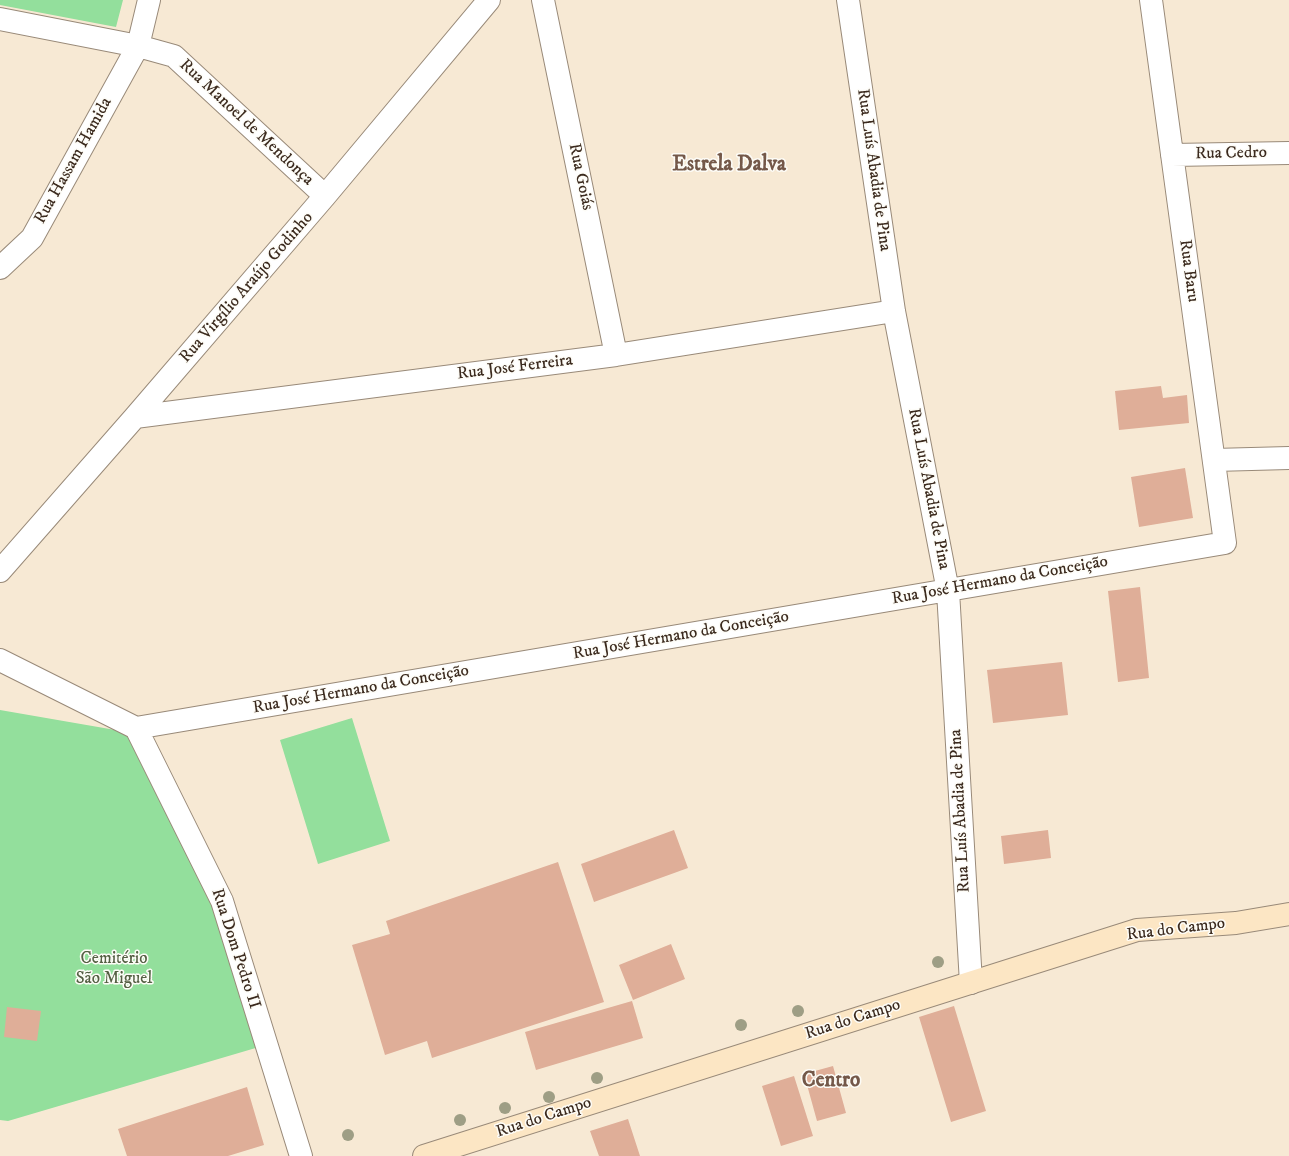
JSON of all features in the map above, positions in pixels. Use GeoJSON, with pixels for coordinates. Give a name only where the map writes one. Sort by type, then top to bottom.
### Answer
{"type":"FeatureCollection","features":[{"type":"Feature","properties":{"kind":"street","name":"Rua Hassam Hamida"},"geometry":{"type":"LineString","coordinates":[[0,268],[32,238],[138,46],[149,0]]}},
{"type":"Feature","properties":{"kind":"street","name":"Rua Virgílio Araújo Godinho"},"geometry":{"type":"LineString","coordinates":[[0,571],[136,417],[325,196],[489,0]]}},
{"type":"Feature","properties":{"kind":"street","name":"Rua Goiás"},"geometry":{"type":"LineString","coordinates":[[543,0],[616,355]]}},
{"type":"Feature","properties":{"kind":"street","name":"Rua Luís Abadia de Pina"},"geometry":{"type":"LineString","coordinates":[[848,0],[894,311],[948,590],[971,983]]}},
{"type":"Feature","properties":{"kind":"street","name":"Rua Baru"},"geometry":{"type":"LineString","coordinates":[[1151,0],[1225,543]]}},
{"type":"Feature","properties":{"kind":"street","name":"Rua Manoel de Mendonça"},"geometry":{"type":"LineString","coordinates":[[0,19],[138,46],[174,56],[325,196]]}},
{"type":"Feature","properties":{"kind":"street","name":"Rua Cedro"},"geometry":{"type":"LineString","coordinates":[[1172,155],[1289,153]]}},
{"type":"Feature","properties":{"kind":"street","name":"Rua José Ferreira"},"geometry":{"type":"LineString","coordinates":[[136,417],[616,355],[894,311]]}},
{"type":"Feature","properties":{"kind":"street"},"geometry":{"type":"LineString","coordinates":[[1214,460],[1289,458]]}},
{"type":"Feature","properties":{"kind":"street","name":"Rua José Hermano da Conceição"},"geometry":{"type":"LineString","coordinates":[[136,728],[1225,543]]}},
{"type":"Feature","properties":{"kind":"street"},"geometry":{"type":"LineString","coordinates":[[0,660],[136,728]]}},
{"type":"Feature","properties":{"kind":"street","name":"Rua Dom Pedro II"},"geometry":{"type":"LineString","coordinates":[[136,728],[222,901],[301,1156]]}},
{"type":"Feature","properties":{"kind":"street","name":"Rua do Campo"},"geometry":{"type":"LineString","coordinates":[[424,1156],[1137,930],[1236,923],[1289,914]]}},
{"type":"Feature","properties":{"kind":"green space"},"geometry":{"type":"Polygon","coordinates":[[[0,0],[123,0],[116,27],[0,5],[0,0]]]}},
{"type":"Feature","properties":{"kind":"green space","name":"Cemitério São Miguel"},"geometry":{"type":"Polygon","coordinates":[[[0,710],[127,732],[214,904],[259,1047],[8,1121],[0,1120],[0,710]]]}},
{"type":"Feature","properties":{"kind":"green space"},"geometry":{"type":"Polygon","coordinates":[[[352,718],[390,841],[318,864],[280,740],[352,718]]]}},
{"type":"Feature","properties":{"kind":"building"},"geometry":{"type":"Polygon","coordinates":[[[1161,386],[1163,398],[1187,395],[1189,423],[1119,430],[1115,391],[1161,386]]]}},
{"type":"Feature","properties":{"kind":"building"},"geometry":{"type":"Polygon","coordinates":[[[1185,468],[1193,518],[1139,527],[1131,477],[1185,468]]]}},
{"type":"Feature","properties":{"kind":"building"},"geometry":{"type":"Polygon","coordinates":[[[1140,587],[1149,678],[1118,682],[1108,591],[1140,587]]]}},
{"type":"Feature","properties":{"kind":"building"},"geometry":{"type":"Polygon","coordinates":[[[1062,662],[1068,715],[993,723],[987,670],[1062,662]]]}},
{"type":"Feature","properties":{"kind":"building"},"geometry":{"type":"Polygon","coordinates":[[[674,830],[688,868],[594,902],[581,864],[674,830]]]}},
{"type":"Feature","properties":{"kind":"building"},"geometry":{"type":"Polygon","coordinates":[[[1048,830],[1051,858],[1004,864],[1001,836],[1048,830]]]}},
{"type":"Feature","properties":{"kind":"building"},"geometry":{"type":"Polygon","coordinates":[[[558,862],[604,1002],[432,1058],[427,1041],[385,1055],[352,945],[390,934],[386,921],[558,862]]]}},
{"type":"Feature","properties":{"kind":"building"},"geometry":{"type":"Polygon","coordinates":[[[671,944],[685,979],[633,1000],[619,965],[671,944]]]}},
{"type":"Feature","properties":{"kind":"building"},"geometry":{"type":"Polygon","coordinates":[[[632,1001],[643,1038],[536,1070],[525,1032],[632,1001]]]}},
{"type":"Feature","properties":{"kind":"building"},"geometry":{"type":"Polygon","coordinates":[[[954,1006],[986,1111],[951,1122],[919,1017],[954,1006]]]}},
{"type":"Feature","properties":{"kind":"building"},"geometry":{"type":"Polygon","coordinates":[[[7,1007],[41,1011],[37,1041],[4,1037],[7,1007]]]}},
{"type":"Feature","properties":{"kind":"building"},"geometry":{"type":"Polygon","coordinates":[[[833,1066],[846,1113],[817,1121],[804,1074],[833,1066]]]}},
{"type":"Feature","properties":{"kind":"building"},"geometry":{"type":"Polygon","coordinates":[[[794,1076],[813,1136],[781,1146],[762,1086],[794,1076]]]}},
{"type":"Feature","properties":{"kind":"building"},"geometry":{"type":"Polygon","coordinates":[[[247,1087],[264,1145],[228,1156],[127,1156],[118,1129],[247,1087]]]}},
{"type":"Feature","properties":{"kind":"building"},"geometry":{"type":"Polygon","coordinates":[[[628,1119],[640,1156],[599,1156],[590,1131],[628,1119]]]}},
{"type":"Feature","properties":{"kind":"district","name":"Estrela Dalva"},"geometry":{"type":"Point","coordinates":[729,166]}},
{"type":"Feature","properties":{"kind":"district","name":"Centro"},"geometry":{"type":"Point","coordinates":[831,1082]}}]}
